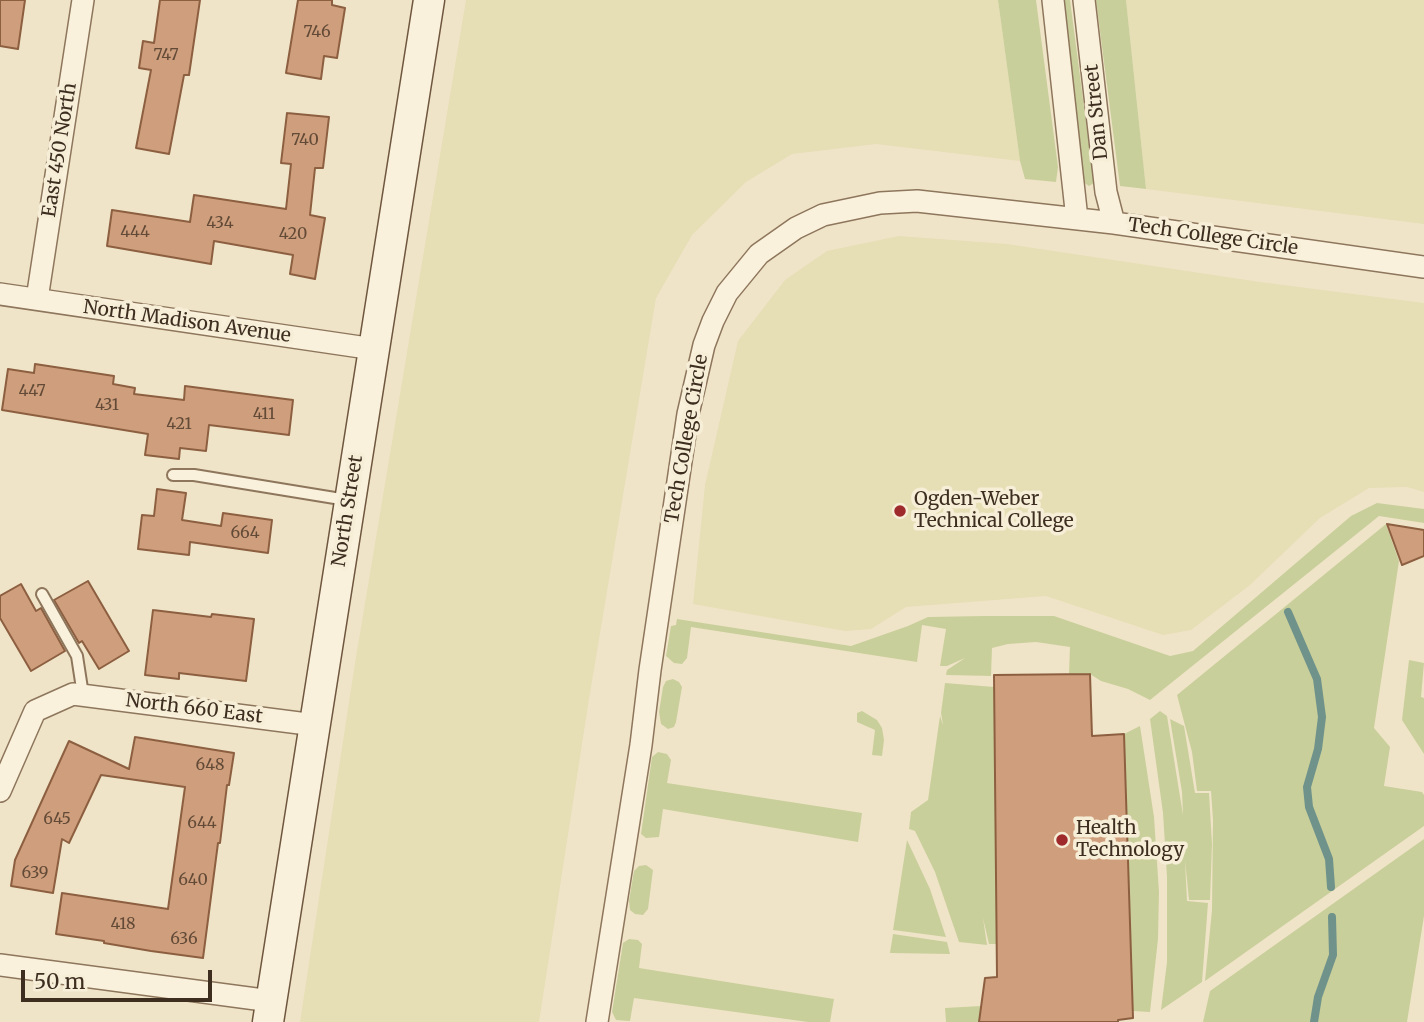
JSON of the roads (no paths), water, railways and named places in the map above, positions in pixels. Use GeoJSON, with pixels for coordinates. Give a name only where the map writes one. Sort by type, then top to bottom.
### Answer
{"type":"FeatureCollection","features":[{"type":"Feature","properties":{"kind":"main road","name":"North Street"},"geometry":{"type":"LineString","coordinates":[[270,1011],[429,0]]}},
{"type":"Feature","properties":{"kind":"street","name":"East 450 North"},"geometry":{"type":"LineString","coordinates":[[37,299],[83,0]]}},
{"type":"Feature","properties":{"kind":"street","name":"Dan Street"},"geometry":{"type":"LineString","coordinates":[[1053,0],[1077,219]]}},
{"type":"Feature","properties":{"kind":"street","name":"Dan Street"},"geometry":{"type":"LineString","coordinates":[[1084,0],[1106,192],[1114,223]]}},
{"type":"Feature","properties":{"kind":"street","name":"Tech College Circle"},"geometry":{"type":"LineString","coordinates":[[597,1022],[641,745],[688,414],[704,345],[713,321],[727,293],[759,254],[780,238],[823,215],[880,203],[917,201],[1114,223],[1424,267]]}},
{"type":"Feature","properties":{"kind":"street","name":"North Madison Avenue"},"geometry":{"type":"LineString","coordinates":[[0,294],[374,349]]}},
{"type":"Feature","properties":{"kind":"street","name":"North 660 East"},"geometry":{"type":"LineString","coordinates":[[78,694],[315,725]]}},
{"type":"Feature","properties":{"kind":"street"},"geometry":{"type":"LineString","coordinates":[[0,792],[35,710],[78,694]]}},
{"type":"Feature","properties":{"kind":"street"},"geometry":{"type":"LineString","coordinates":[[0,965],[270,1011]]}},
{"type":"Feature","properties":{"kind":"lane"},"geometry":{"type":"LineString","coordinates":[[173,475],[194,475],[350,500]]}},
{"type":"Feature","properties":{"kind":"lane"},"geometry":{"type":"LineString","coordinates":[[42,594],[77,656],[78,694]]}},
{"type":"Feature","properties":{"kind":"waterway"},"geometry":{"type":"LineString","coordinates":[[1288,612],[1317,679],[1322,717],[1318,749],[1307,787],[1309,807],[1329,859],[1331,887]]}},
{"type":"Feature","properties":{"kind":"waterway"},"geometry":{"type":"LineString","coordinates":[[1314,1022],[1318,997],[1333,955],[1332,917]]}},
{"type":"Feature","properties":{"kind":"place","name":"Ogden-Weber Technical College"},"geometry":{"type":"Point","coordinates":[900,511]}},
{"type":"Feature","properties":{"kind":"place","name":"Health Technology"},"geometry":{"type":"Point","coordinates":[1062,840]}}]}
